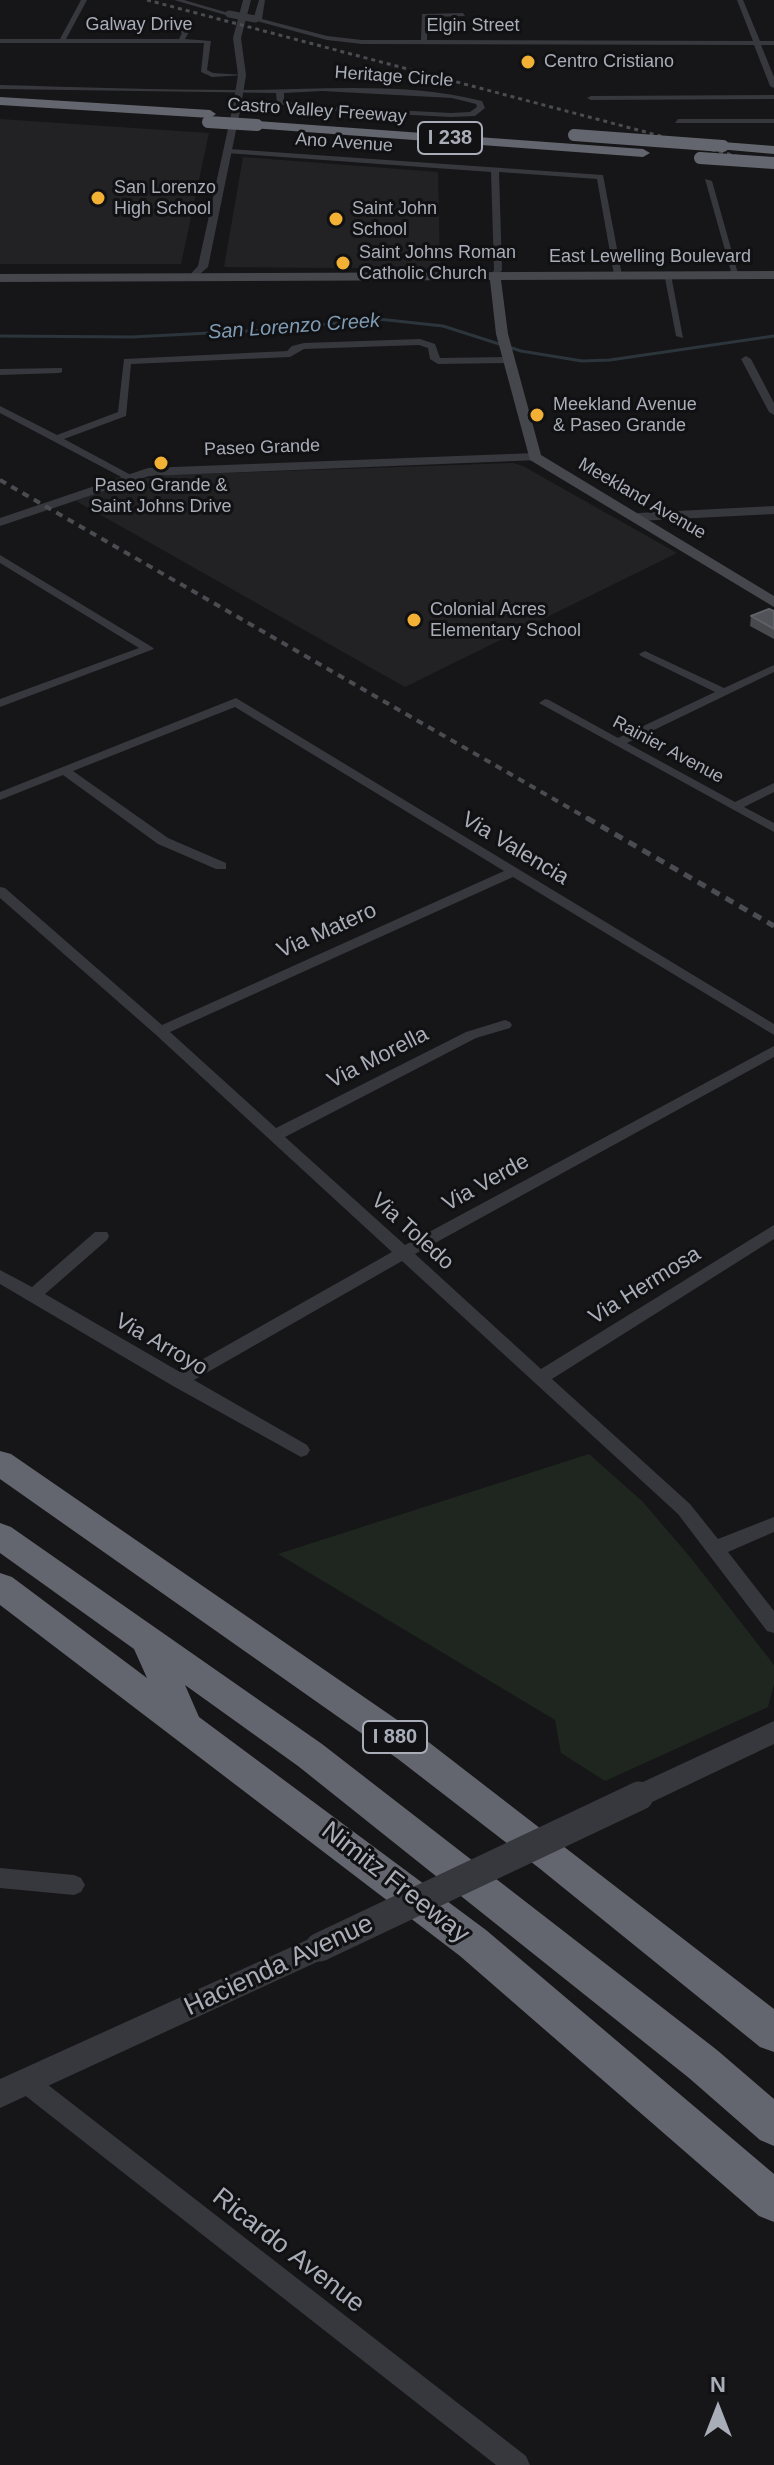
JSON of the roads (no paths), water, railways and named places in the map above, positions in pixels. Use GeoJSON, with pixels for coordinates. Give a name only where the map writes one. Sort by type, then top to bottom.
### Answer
{"type":"FeatureCollection","features":[{"type":"Feature","properties":{"kind":"highway","name":"Castro Valley Freeway"},"geometry":{"type":"LineString","coordinates":[[0,101],[209,118]]}},
{"type":"Feature","properties":{"kind":"highway","name":"Castro Valley Freeway"},"geometry":{"type":"LineString","coordinates":[[0,108],[574,135],[774,150]]}},
{"type":"Feature","properties":{"kind":"highway","name":"Castro Valley Freeway"},"geometry":{"type":"LineString","coordinates":[[257,121],[774,163]]}},
{"type":"Feature","properties":{"kind":"highway","name":"I 880"},"geometry":{"type":"LineString","coordinates":[[0,1463],[410,1748],[552,1856],[774,2033]]}},
{"type":"Feature","properties":{"kind":"highway"},"geometry":{"type":"LineString","coordinates":[[0,1536],[310,1755],[703,2064],[774,2126]]}},
{"type":"Feature","properties":{"kind":"highway","name":"Nimitz Freeway"},"geometry":{"type":"LineString","coordinates":[[0,1587],[184,1722],[473,1943],[774,2201]]}},
{"type":"Feature","properties":{"kind":"highway"},"geometry":{"type":"LineString","coordinates":[[145,1639],[184,1722]]}},
{"type":"Feature","properties":{"kind":"main road","name":"East Lewelling Boulevard"},"geometry":{"type":"LineString","coordinates":[[0,275],[774,275]]}},
{"type":"Feature","properties":{"kind":"main road"},"geometry":{"type":"LineString","coordinates":[[495,276],[507,357],[535,457]]}},
{"type":"Feature","properties":{"kind":"main road","name":"Meekland Avenue"},"geometry":{"type":"LineString","coordinates":[[535,457],[555,472],[638,517],[774,602]]}},
{"type":"Feature","properties":{"kind":"street"},"geometry":{"type":"LineString","coordinates":[[62,41],[84,0]]}},
{"type":"Feature","properties":{"kind":"street","name":"Elgin Street"},"geometry":{"type":"LineString","coordinates":[[177,0],[337,40],[774,43]]}},
{"type":"Feature","properties":{"kind":"street"},"geometry":{"type":"LineString","coordinates":[[195,275],[203,268],[229,151],[242,75],[237,38],[247,0]]}},
{"type":"Feature","properties":{"kind":"street"},"geometry":{"type":"LineString","coordinates":[[256,20],[262,0]]}},
{"type":"Feature","properties":{"kind":"street"},"geometry":{"type":"LineString","coordinates":[[740,0],[774,86]]}},
{"type":"Feature","properties":{"kind":"street"},"geometry":{"type":"LineString","coordinates":[[424,42],[424,15],[463,15]]}},
{"type":"Feature","properties":{"kind":"street"},"geometry":{"type":"LineString","coordinates":[[181,41],[186,32],[181,30],[183,22]]}},
{"type":"Feature","properties":{"kind":"street","name":"Galway Drive"},"geometry":{"type":"LineString","coordinates":[[0,41],[208,41],[202,69],[206,73],[242,75]]}},
{"type":"Feature","properties":{"kind":"street","name":"Heritage Circle"},"geometry":{"type":"LineString","coordinates":[[0,87],[239,92],[322,89],[452,96],[479,103],[481,108],[472,114],[451,115],[297,107],[280,101],[280,91]]}},
{"type":"Feature","properties":{"kind":"street"},"geometry":{"type":"LineString","coordinates":[[591,98],[774,97]]}},
{"type":"Feature","properties":{"kind":"street"},"geometry":{"type":"LineString","coordinates":[[678,121],[774,121]]}},
{"type":"Feature","properties":{"kind":"street","name":"Ano Avenue"},"geometry":{"type":"LineString","coordinates":[[229,151],[600,177],[618,275]]}},
{"type":"Feature","properties":{"kind":"street"},"geometry":{"type":"LineString","coordinates":[[495,170],[498,270],[495,276]]}},
{"type":"Feature","properties":{"kind":"street"},"geometry":{"type":"LineString","coordinates":[[708,181],[736,275]]}},
{"type":"Feature","properties":{"kind":"street"},"geometry":{"type":"LineString","coordinates":[[667,275],[680,336]]}},
{"type":"Feature","properties":{"kind":"street"},"geometry":{"type":"LineString","coordinates":[[56,439],[123,414],[127,361],[290,354],[295,348],[304,346],[420,342],[432,346],[438,361],[507,357]]}},
{"type":"Feature","properties":{"kind":"street"},"geometry":{"type":"LineString","coordinates":[[746,359],[774,412]]}},
{"type":"Feature","properties":{"kind":"street"},"geometry":{"type":"LineString","coordinates":[[0,372],[59,370]]}},
{"type":"Feature","properties":{"kind":"street"},"geometry":{"type":"LineString","coordinates":[[0,409],[127,477]]}},
{"type":"Feature","properties":{"kind":"street","name":"Paseo Grande"},"geometry":{"type":"LineString","coordinates":[[0,522],[127,477],[172,469],[535,457]]}},
{"type":"Feature","properties":{"kind":"street"},"geometry":{"type":"LineString","coordinates":[[638,517],[774,510]]}},
{"type":"Feature","properties":{"kind":"street"},"geometry":{"type":"LineString","coordinates":[[0,558],[148,649],[0,703]]}},
{"type":"Feature","properties":{"kind":"street"},"geometry":{"type":"LineString","coordinates":[[645,654],[724,692]]}},
{"type":"Feature","properties":{"kind":"street"},"geometry":{"type":"LineString","coordinates":[[618,743],[774,668]]}},
{"type":"Feature","properties":{"kind":"street","name":"Via Valencia"},"geometry":{"type":"LineString","coordinates":[[66,772],[236,702],[774,1030]]}},
{"type":"Feature","properties":{"kind":"street","name":"Rainier Avenue"},"geometry":{"type":"LineString","coordinates":[[545,703],[774,828]]}},
{"type":"Feature","properties":{"kind":"street"},"geometry":{"type":"LineString","coordinates":[[0,796],[66,772],[163,841],[221,866]]}},
{"type":"Feature","properties":{"kind":"street"},"geometry":{"type":"LineString","coordinates":[[736,806],[774,787]]}},
{"type":"Feature","properties":{"kind":"street","name":"Via Matero"},"geometry":{"type":"LineString","coordinates":[[160,1031],[512,872]]}},
{"type":"Feature","properties":{"kind":"street","name":"Via Toledo"},"geometry":{"type":"LineString","coordinates":[[0,891],[160,1031],[684,1509],[774,1625]]}},
{"type":"Feature","properties":{"kind":"street","name":"Via Morella"},"geometry":{"type":"LineString","coordinates":[[274,1136],[471,1035],[505,1025]]}},
{"type":"Feature","properties":{"kind":"street","name":"Via Verde"},"geometry":{"type":"LineString","coordinates":[[179,1381],[403,1254],[774,1051]]}},
{"type":"Feature","properties":{"kind":"street","name":"Via Hermosa"},"geometry":{"type":"LineString","coordinates":[[540,1378],[774,1231]]}},
{"type":"Feature","properties":{"kind":"street"},"geometry":{"type":"LineString","coordinates":[[32,1296],[101,1236]]}},
{"type":"Feature","properties":{"kind":"street","name":"Via Arroyo"},"geometry":{"type":"LineString","coordinates":[[0,1276],[301,1450]]}},
{"type":"Feature","properties":{"kind":"street"},"geometry":{"type":"LineString","coordinates":[[717,1548],[774,1524]]}},
{"type":"Feature","properties":{"kind":"street","name":"Hacienda Avenue"},"geometry":{"type":"LineString","coordinates":[[0,2094],[320,1947],[774,1732]]}},
{"type":"Feature","properties":{"kind":"street"},"geometry":{"type":"LineString","coordinates":[[0,1878],[74,1885]]}},
{"type":"Feature","properties":{"kind":"street","name":"Ricardo Avenue"},"geometry":{"type":"LineString","coordinates":[[26,2082],[517,2465]]}},
{"type":"Feature","properties":{"kind":"waterway","name":"San Lorenzo Creek"},"geometry":{"type":"LineString","coordinates":[[0,336],[132,337],[267,330],[378,319],[443,326],[521,351],[582,361],[610,360],[774,336]]}},
{"type":"Feature","properties":{"kind":"railway"},"geometry":{"type":"LineString","coordinates":[[147,0],[774,166]]}},
{"type":"Feature","properties":{"kind":"railway"},"geometry":{"type":"LineString","coordinates":[[3,482],[0,480],[590,820]]}},
{"type":"Feature","properties":{"kind":"railway"},"geometry":{"type":"LineString","coordinates":[[587,818],[774,926]]}},
{"type":"Feature","properties":{"kind":"place","name":"Centro Cristiano"},"geometry":{"type":"Point","coordinates":[528,62]}},
{"type":"Feature","properties":{"kind":"place","name":"San Lorenzo High School"},"geometry":{"type":"Point","coordinates":[98,198]}},
{"type":"Feature","properties":{"kind":"place","name":"Saint John School"},"geometry":{"type":"Point","coordinates":[336,219]}},
{"type":"Feature","properties":{"kind":"place","name":"Saint Johns Roman Catholic Church"},"geometry":{"type":"Point","coordinates":[343,263]}},
{"type":"Feature","properties":{"kind":"place","name":"Meekland Avenue & Paseo Grande"},"geometry":{"type":"Point","coordinates":[537,415]}},
{"type":"Feature","properties":{"kind":"place","name":"Paseo Grande & Saint Johns Drive"},"geometry":{"type":"Point","coordinates":[161,463]}},
{"type":"Feature","properties":{"kind":"place","name":"Colonial Acres Elementary School"},"geometry":{"type":"Point","coordinates":[414,620]}}]}
